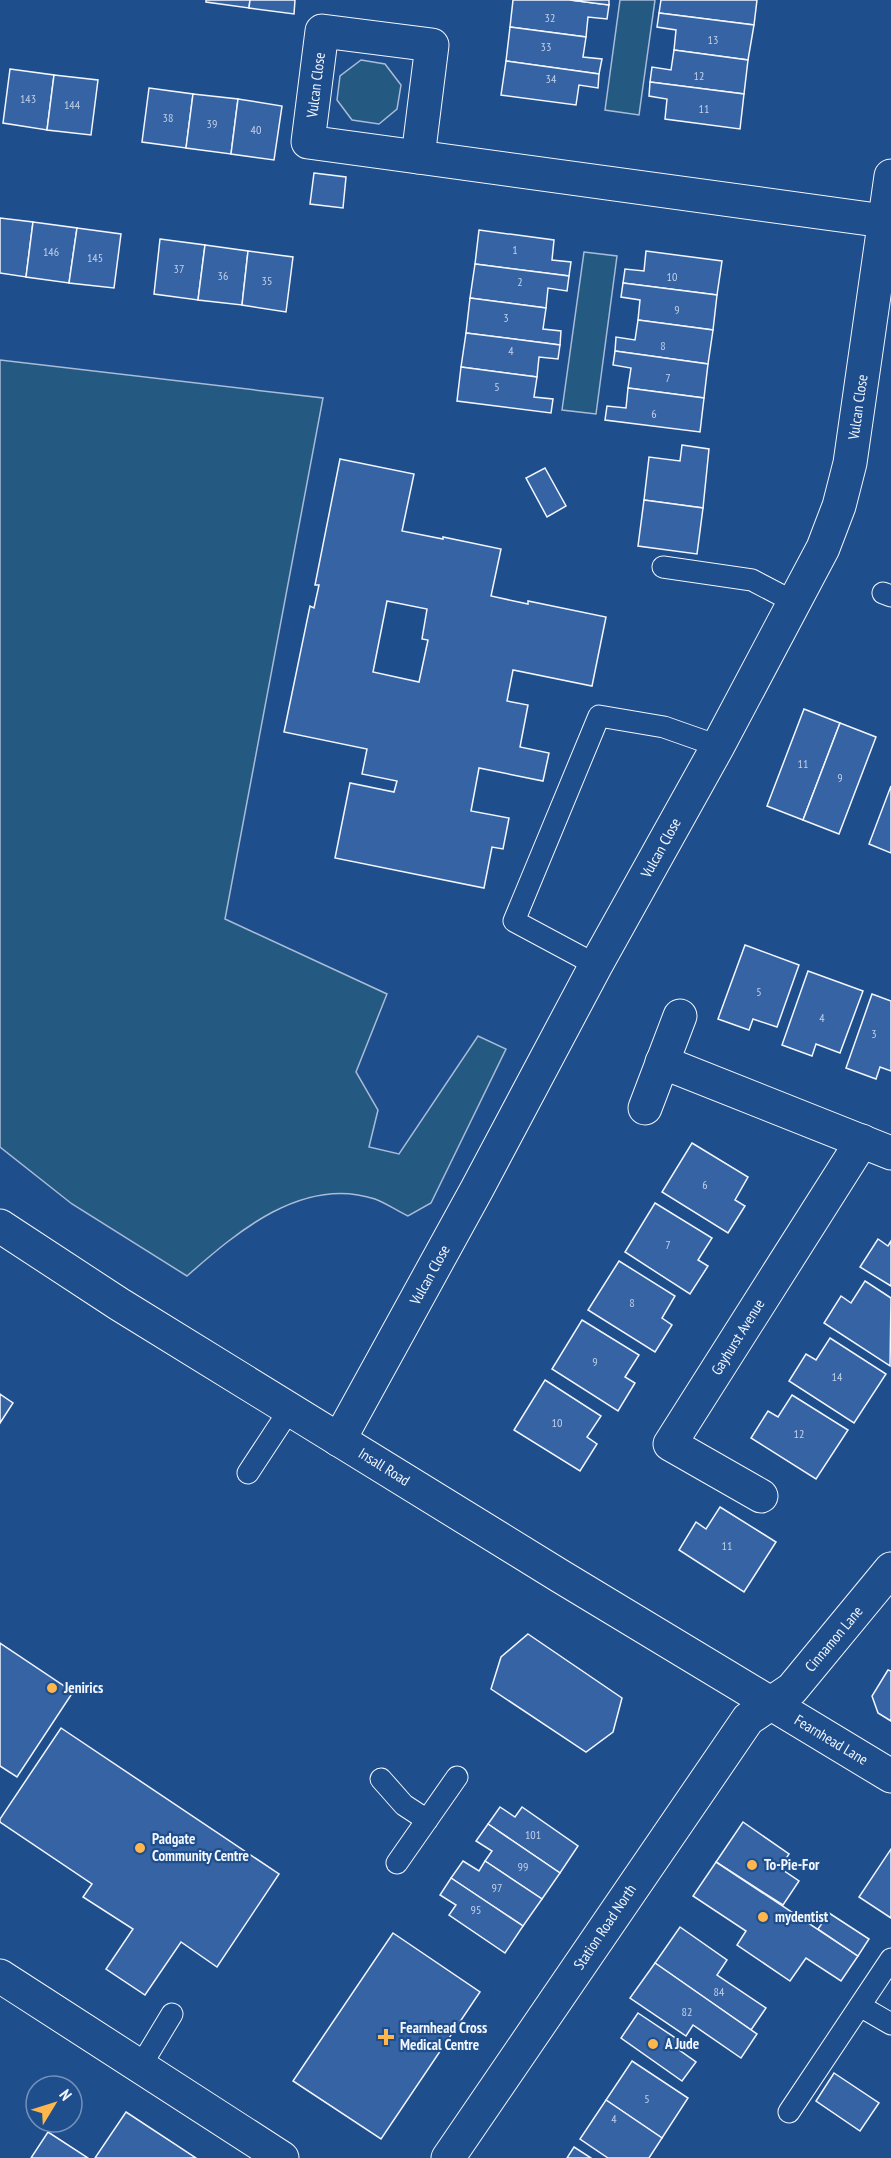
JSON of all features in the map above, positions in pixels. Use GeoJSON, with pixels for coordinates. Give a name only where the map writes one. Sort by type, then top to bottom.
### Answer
{"type":"FeatureCollection","features":[{"type":"Feature","properties":{"kind":"street","name":"Vulcan Close"},"geometry":{"type":"LineString","coordinates":[[418,157],[432,45],[322,31],[308,142],[884,221]]}},
{"type":"Feature","properties":{"kind":"street","name":"Vulcan Close"},"geometry":{"type":"LineString","coordinates":[[339,1440],[483,1179],[596,965],[718,746],[823,548],[839,506],[850,463],[891,176]]}},
{"type":"Feature","properties":{"kind":"street"},"geometry":{"type":"LineString","coordinates":[[645,1108],[680,1016]]}},
{"type":"Feature","properties":{"kind":"street","name":"Gayhurst Avenue"},"geometry":{"type":"LineString","coordinates":[[662,1062],[877,1147],[670,1444],[761,1496]]}},
{"type":"Feature","properties":{"kind":"street","name":"Insall Road"},"geometry":{"type":"LineString","coordinates":[[0,1226],[90,1286],[290,1410],[771,1703]]}},
{"type":"Feature","properties":{"kind":"street","name":"Cinnamon Lane"},"geometry":{"type":"LineString","coordinates":[[771,1703],[792,1689],[891,1569]]}},
{"type":"Feature","properties":{"kind":"street","name":"Fearnhead Lane"},"geometry":{"type":"LineString","coordinates":[[771,1703],[891,1776]]}},
{"type":"Feature","properties":{"kind":"street","name":"Station Road North"},"geometry":{"type":"LineString","coordinates":[[448,2158],[722,1754],[748,1719],[771,1703]]}},
{"type":"Feature","properties":{"kind":"street"},"geometry":{"type":"LineString","coordinates":[[0,1976],[282,2158]]}},
{"type":"Feature","properties":{"kind":"lane"},"geometry":{"type":"LineString","coordinates":[[663,567],[752,580],[794,602]]}},
{"type":"Feature","properties":{"kind":"lane"},"geometry":{"type":"LineString","coordinates":[[596,965],[514,921],[599,716],[664,727],[718,746]]}},
{"type":"Feature","properties":{"kind":"lane"},"geometry":{"type":"LineString","coordinates":[[248,1473],[290,1410]]}},
{"type":"Feature","properties":{"kind":"lane"},"geometry":{"type":"LineString","coordinates":[[397,1863],[457,1777]]}},
{"type":"Feature","properties":{"kind":"lane"},"geometry":{"type":"LineString","coordinates":[[381,1779],[404,1805],[427,1820]]}},
{"type":"Feature","properties":{"kind":"lane"},"geometry":{"type":"LineString","coordinates":[[789,2112],[891,1959]]}},
{"type":"Feature","properties":{"kind":"lane"},"geometry":{"type":"LineString","coordinates":[[860,2006],[891,2024]]}},
{"type":"Feature","properties":{"kind":"lane"},"geometry":{"type":"LineString","coordinates":[[140,2067],[172,2014]]}},
{"type":"Feature","properties":{"kind":"shaded area"},"geometry":{"type":"Polygon","coordinates":[[[620,0],[655,0],[639,115],[605,110],[620,0]]]}},
{"type":"Feature","properties":{"kind":"shaded area"},"geometry":{"type":"Polygon","coordinates":[[[361,60],[385,64],[401,85],[397,109],[379,124],[352,120],[337,100],[340,76],[361,60]]]}},
{"type":"Feature","properties":{"kind":"shaded area"},"geometry":{"type":"Polygon","coordinates":[[[584,252],[617,256],[596,414],[562,410],[584,252]]]}},
{"type":"Feature","properties":{"kind":"shaded area"},"geometry":{"type":"Polygon","coordinates":[[[0,360],[323,398],[225,919],[387,994],[356,1072],[378,1110],[369,1147],[399,1154],[478,1036],[506,1049],[431,1203],[408,1216],[375,1199],[348,1194],[322,1195],[297,1201],[249,1226],[187,1276],[72,1204],[0,1147],[0,360]]]}},
{"type":"Feature","properties":{"kind":"building"},"geometry":{"type":"Polygon","coordinates":[[[206,0],[250,0],[249,8],[206,2],[206,0]]]}},
{"type":"Feature","properties":{"kind":"building"},"geometry":{"type":"Polygon","coordinates":[[[250,0],[295,0],[294,14],[249,8],[250,0]]]}},
{"type":"Feature","properties":{"kind":"building"},"geometry":{"type":"Polygon","coordinates":[[[513,0],[570,0],[609,5],[607,19],[588,17],[586,37],[510,27],[513,0]]]}},
{"type":"Feature","properties":{"kind":"building"},"geometry":{"type":"Polygon","coordinates":[[[570,0],[609,0],[609,5],[570,0]]]}},
{"type":"Feature","properties":{"kind":"building"},"geometry":{"type":"Polygon","coordinates":[[[661,0],[757,0],[754,25],[659,13],[661,0]]]}},
{"type":"Feature","properties":{"kind":"building"},"geometry":{"type":"Polygon","coordinates":[[[659,13],[754,25],[748,60],[674,50],[676,30],[657,27],[659,13]]]}},
{"type":"Feature","properties":{"kind":"building"},"geometry":{"type":"Polygon","coordinates":[[[510,27],[586,37],[583,57],[602,59],[599,74],[506,61],[510,27]]]}},
{"type":"Feature","properties":{"kind":"building"},"geometry":{"type":"Polygon","coordinates":[[[674,50],[748,60],[744,94],[650,82],[652,67],[671,70],[674,50]]]}},
{"type":"Feature","properties":{"kind":"building"},"geometry":{"type":"Polygon","coordinates":[[[506,61],[599,74],[598,88],[579,85],[576,105],[501,95],[506,61]]]}},
{"type":"Feature","properties":{"kind":"building"},"geometry":{"type":"Polygon","coordinates":[[[10,69],[54,75],[47,130],[3,123],[10,69]]]}},
{"type":"Feature","properties":{"kind":"building"},"geometry":{"type":"Polygon","coordinates":[[[54,75],[98,80],[91,135],[47,130],[54,75]]]}},
{"type":"Feature","properties":{"kind":"building"},"geometry":{"type":"Polygon","coordinates":[[[650,82],[744,94],[740,129],[665,119],[667,99],[649,96],[650,82]]]}},
{"type":"Feature","properties":{"kind":"building"},"geometry":{"type":"Polygon","coordinates":[[[149,88],[193,94],[186,148],[142,142],[149,88]]]}},
{"type":"Feature","properties":{"kind":"building"},"geometry":{"type":"Polygon","coordinates":[[[193,94],[238,99],[231,154],[186,148],[193,94]]]}},
{"type":"Feature","properties":{"kind":"building"},"geometry":{"type":"Polygon","coordinates":[[[238,99],[282,106],[274,160],[231,154],[238,99]]]}},
{"type":"Feature","properties":{"kind":"building"},"geometry":{"type":"Polygon","coordinates":[[[314,173],[346,177],[343,208],[310,204],[314,173]]]}},
{"type":"Feature","properties":{"kind":"building"},"geometry":{"type":"Polygon","coordinates":[[[0,218],[33,222],[26,277],[0,273],[0,218]]]}},
{"type":"Feature","properties":{"kind":"building"},"geometry":{"type":"Polygon","coordinates":[[[33,222],[77,228],[69,283],[26,277],[33,222]]]}},
{"type":"Feature","properties":{"kind":"building"},"geometry":{"type":"Polygon","coordinates":[[[77,228],[121,234],[114,288],[69,283],[77,228]]]}},
{"type":"Feature","properties":{"kind":"building"},"geometry":{"type":"Polygon","coordinates":[[[479,230],[554,240],[552,260],[571,262],[569,276],[475,264],[479,230]]]}},
{"type":"Feature","properties":{"kind":"building"},"geometry":{"type":"Polygon","coordinates":[[[160,239],[205,245],[198,300],[154,294],[160,239]]]}},
{"type":"Feature","properties":{"kind":"building"},"geometry":{"type":"Polygon","coordinates":[[[205,245],[248,251],[242,305],[198,300],[205,245]]]}},
{"type":"Feature","properties":{"kind":"building"},"geometry":{"type":"Polygon","coordinates":[[[248,251],[293,257],[286,312],[242,305],[248,251]]]}},
{"type":"Feature","properties":{"kind":"building"},"geometry":{"type":"Polygon","coordinates":[[[646,251],[722,261],[717,295],[623,283],[625,269],[644,271],[646,251]]]}},
{"type":"Feature","properties":{"kind":"building"},"geometry":{"type":"Polygon","coordinates":[[[475,264],[569,276],[567,291],[548,288],[546,308],[470,298],[475,264]]]}},
{"type":"Feature","properties":{"kind":"building"},"geometry":{"type":"Polygon","coordinates":[[[623,283],[717,295],[713,330],[638,320],[640,300],[621,297],[623,283]]]}},
{"type":"Feature","properties":{"kind":"building"},"geometry":{"type":"Polygon","coordinates":[[[470,298],[546,308],[543,329],[561,331],[560,345],[466,333],[470,298]]]}},
{"type":"Feature","properties":{"kind":"building"},"geometry":{"type":"Polygon","coordinates":[[[638,320],[713,330],[708,364],[615,351],[616,337],[635,340],[638,320]]]}},
{"type":"Feature","properties":{"kind":"building"},"geometry":{"type":"Polygon","coordinates":[[[466,333],[560,345],[558,359],[539,357],[537,377],[461,367],[466,333]]]}},
{"type":"Feature","properties":{"kind":"building"},"geometry":{"type":"Polygon","coordinates":[[[615,351],[708,364],[704,398],[628,388],[631,368],[613,365],[615,351]]]}},
{"type":"Feature","properties":{"kind":"building"},"geometry":{"type":"Polygon","coordinates":[[[461,367],[537,377],[534,397],[553,399],[551,413],[457,401],[461,367]]]}},
{"type":"Feature","properties":{"kind":"building"},"geometry":{"type":"Polygon","coordinates":[[[628,388],[704,398],[700,432],[605,420],[607,406],[626,408],[628,388]]]}},
{"type":"Feature","properties":{"kind":"building"},"geometry":{"type":"Polygon","coordinates":[[[682,445],[709,449],[703,508],[644,500],[649,457],[680,461],[682,445]]]}},
{"type":"Feature","properties":{"kind":"building"},"geometry":{"type":"Polygon","coordinates":[[[340,459],[414,474],[402,531],[501,549],[491,596],[606,617],[592,686],[513,670],[507,701],[528,705],[520,747],[549,753],[543,781],[479,768],[471,811],[509,818],[503,849],[492,847],[484,888],[335,858],[350,783],[394,792],[397,781],[362,774],[367,749],[284,732],[310,606],[314,608],[319,585],[315,585],[340,459]],[[387,601],[373,672],[419,682],[428,640],[422,639],[427,609],[387,601]]]}},
{"type":"Feature","properties":{"kind":"building"},"geometry":{"type":"Polygon","coordinates":[[[545,468],[566,506],[547,517],[526,478],[545,468]]]}},
{"type":"Feature","properties":{"kind":"building"},"geometry":{"type":"Polygon","coordinates":[[[644,500],[703,508],[697,554],[638,546],[644,500]]]}},
{"type":"Feature","properties":{"kind":"building"},"geometry":{"type":"Polygon","coordinates":[[[804,709],[840,723],[803,820],[767,806],[804,709]]]}},
{"type":"Feature","properties":{"kind":"building"},"geometry":{"type":"Polygon","coordinates":[[[840,723],[876,737],[839,834],[803,820],[840,723]]]}},
{"type":"Feature","properties":{"kind":"building"},"geometry":{"type":"Polygon","coordinates":[[[891,786],[891,853],[869,844],[891,786]]]}},
{"type":"Feature","properties":{"kind":"building"},"geometry":{"type":"Polygon","coordinates":[[[745,945],[799,965],[777,1027],[753,1019],[749,1030],[718,1019],[745,945]]]}},
{"type":"Feature","properties":{"kind":"building"},"geometry":{"type":"Polygon","coordinates":[[[808,971],[863,991],[840,1053],[816,1044],[812,1056],[782,1045],[808,971]]]}},
{"type":"Feature","properties":{"kind":"building"},"geometry":{"type":"Polygon","coordinates":[[[872,994],[891,1001],[891,1071],[880,1067],[876,1079],[846,1068],[872,994]]]}},
{"type":"Feature","properties":{"kind":"building"},"geometry":{"type":"Polygon","coordinates":[[[692,1143],[748,1177],[735,1200],[745,1206],[728,1233],[662,1192],[692,1143]]]}},
{"type":"Feature","properties":{"kind":"building"},"geometry":{"type":"Polygon","coordinates":[[[655,1203],[712,1238],[698,1260],[708,1266],[690,1294],[625,1252],[655,1203]]]}},
{"type":"Feature","properties":{"kind":"building"},"geometry":{"type":"Polygon","coordinates":[[[878,1239],[888,1246],[891,1241],[891,1286],[860,1267],[878,1239]]]}},
{"type":"Feature","properties":{"kind":"building"},"geometry":{"type":"Polygon","coordinates":[[[619,1261],[675,1296],[662,1318],[672,1325],[655,1352],[588,1310],[619,1261]]]}},
{"type":"Feature","properties":{"kind":"building"},"geometry":{"type":"Polygon","coordinates":[[[865,1281],[891,1298],[890,1366],[824,1323],[841,1296],[851,1303],[865,1281]]]}},
{"type":"Feature","properties":{"kind":"building"},"geometry":{"type":"Polygon","coordinates":[[[582,1320],[639,1355],[625,1377],[635,1383],[618,1411],[552,1369],[582,1320]]]}},
{"type":"Feature","properties":{"kind":"building"},"geometry":{"type":"Polygon","coordinates":[[[830,1338],[886,1374],[854,1423],[789,1381],[806,1354],[816,1360],[830,1338]]]}},
{"type":"Feature","properties":{"kind":"building"},"geometry":{"type":"Polygon","coordinates":[[[545,1380],[601,1416],[587,1437],[597,1444],[580,1471],[514,1430],[545,1380]]]}},
{"type":"Feature","properties":{"kind":"building"},"geometry":{"type":"Polygon","coordinates":[[[0,1394],[13,1403],[0,1423],[0,1394]]]}},
{"type":"Feature","properties":{"kind":"building"},"geometry":{"type":"Polygon","coordinates":[[[792,1395],[848,1430],[816,1479],[751,1438],[768,1411],[778,1417],[792,1395]]]}},
{"type":"Feature","properties":{"kind":"building"},"geometry":{"type":"Polygon","coordinates":[[[720,1507],[776,1542],[744,1592],[679,1550],[696,1522],[706,1529],[720,1507]]]}},
{"type":"Feature","properties":{"kind":"building"},"geometry":{"type":"Polygon","coordinates":[[[528,1634],[622,1698],[613,1732],[586,1752],[491,1689],[501,1657],[528,1634]]]}},
{"type":"Feature","properties":{"kind":"building"},"geometry":{"type":"Polygon","coordinates":[[[0,1643],[73,1692],[17,1777],[0,1766],[0,1643]]]}},
{"type":"Feature","properties":{"kind":"building"},"geometry":{"type":"Polygon","coordinates":[[[888,1670],[891,1671],[891,1721],[878,1713],[872,1696],[888,1670]]]}},
{"type":"Feature","properties":{"kind":"building","name":"Padgate Community Centre"},"geometry":{"type":"Polygon","coordinates":[[[61,1728],[279,1874],[217,1967],[181,1942],[145,1995],[106,1969],[133,1929],[83,1897],[92,1884],[0,1822],[61,1728]]]}},
{"type":"Feature","properties":{"kind":"building"},"geometry":{"type":"Polygon","coordinates":[[[500,1807],[515,1817],[522,1807],[578,1846],[560,1873],[488,1824],[500,1807]]]}},
{"type":"Feature","properties":{"kind":"building","name":"To-Pie-For"},"geometry":{"type":"Polygon","coordinates":[[[743,1822],[789,1854],[780,1868],[799,1881],[783,1905],[716,1862],[743,1822]]]}},
{"type":"Feature","properties":{"kind":"building"},"geometry":{"type":"Polygon","coordinates":[[[488,1824],[560,1873],[542,1899],[485,1861],[492,1851],[476,1841],[488,1824]]]}},
{"type":"Feature","properties":{"kind":"building"},"geometry":{"type":"Polygon","coordinates":[[[891,1849],[891,1918],[859,1897],[891,1849]]]}},
{"type":"Feature","properties":{"kind":"building"},"geometry":{"type":"Polygon","coordinates":[[[463,1861],[479,1871],[485,1861],[542,1899],[523,1926],[451,1878],[463,1861]]]}},
{"type":"Feature","properties":{"kind":"building","name":"mydentist"},"geometry":{"type":"Polygon","coordinates":[[[716,1862],[858,1956],[841,1981],[806,1958],[790,1981],[737,1945],[746,1931],[693,1896],[716,1862]]]}},
{"type":"Feature","properties":{"kind":"building"},"geometry":{"type":"Polygon","coordinates":[[[451,1878],[523,1926],[505,1953],[449,1915],[456,1905],[440,1895],[451,1878]]]}},
{"type":"Feature","properties":{"kind":"building"},"geometry":{"type":"Polygon","coordinates":[[[829,1913],[869,1939],[858,1956],[818,1929],[829,1913]]]}},
{"type":"Feature","properties":{"kind":"building"},"geometry":{"type":"Polygon","coordinates":[[[680,1927],[727,1960],[717,1975],[766,2008],[751,2030],[655,1963],[680,1927]]]}},
{"type":"Feature","properties":{"kind":"building","name":"Fearnhead Cross Medical Centre"},"geometry":{"type":"Polygon","coordinates":[[[393,1933],[480,1992],[381,2139],[293,2081],[393,1933]]]}},
{"type":"Feature","properties":{"kind":"building"},"geometry":{"type":"Polygon","coordinates":[[[655,1963],[757,2034],[741,2058],[693,2025],[686,2036],[630,1998],[655,1963]]]}},
{"type":"Feature","properties":{"kind":"building","name":"A Jude"},"geometry":{"type":"Polygon","coordinates":[[[638,2013],[680,2041],[675,2047],[696,2062],[682,2081],[621,2038],[638,2013]]]}},
{"type":"Feature","properties":{"kind":"building"},"geometry":{"type":"Polygon","coordinates":[[[632,2061],[688,2098],[662,2138],[606,2100],[632,2061]]]}},
{"type":"Feature","properties":{"kind":"building"},"geometry":{"type":"Polygon","coordinates":[[[834,2073],[879,2103],[860,2131],[816,2101],[834,2073]]]}},
{"type":"Feature","properties":{"kind":"building"},"geometry":{"type":"Polygon","coordinates":[[[606,2100],[662,2138],[649,2158],[608,2158],[580,2139],[606,2100]]]}},
{"type":"Feature","properties":{"kind":"building"},"geometry":{"type":"Polygon","coordinates":[[[126,2112],[196,2158],[95,2158],[126,2112]]]}},
{"type":"Feature","properties":{"kind":"building"},"geometry":{"type":"Polygon","coordinates":[[[47,2134],[51,2134],[88,2158],[31,2158],[47,2134]]]}},
{"type":"Feature","properties":{"kind":"building"},"geometry":{"type":"Polygon","coordinates":[[[574,2147],[591,2158],[567,2158],[574,2147]]]}},
{"type":"Feature","properties":{"kind":"place","name":"Jenirics"},"geometry":{"type":"Point","coordinates":[52,1688]}},
{"type":"Feature","properties":{"kind":"place","name":"Padgate Community Centre"},"geometry":{"type":"Point","coordinates":[140,1848]}},
{"type":"Feature","properties":{"kind":"place","name":"To-Pie-For"},"geometry":{"type":"Point","coordinates":[752,1865]}},
{"type":"Feature","properties":{"kind":"place","name":"mydentist"},"geometry":{"type":"Point","coordinates":[763,1917]}},
{"type":"Feature","properties":{"kind":"place","name":"Fearnhead Cross Medical Centre"},"geometry":{"type":"Point","coordinates":[386,2037]}},
{"type":"Feature","properties":{"kind":"place","name":"A Jude"},"geometry":{"type":"Point","coordinates":[653,2044]}}]}
